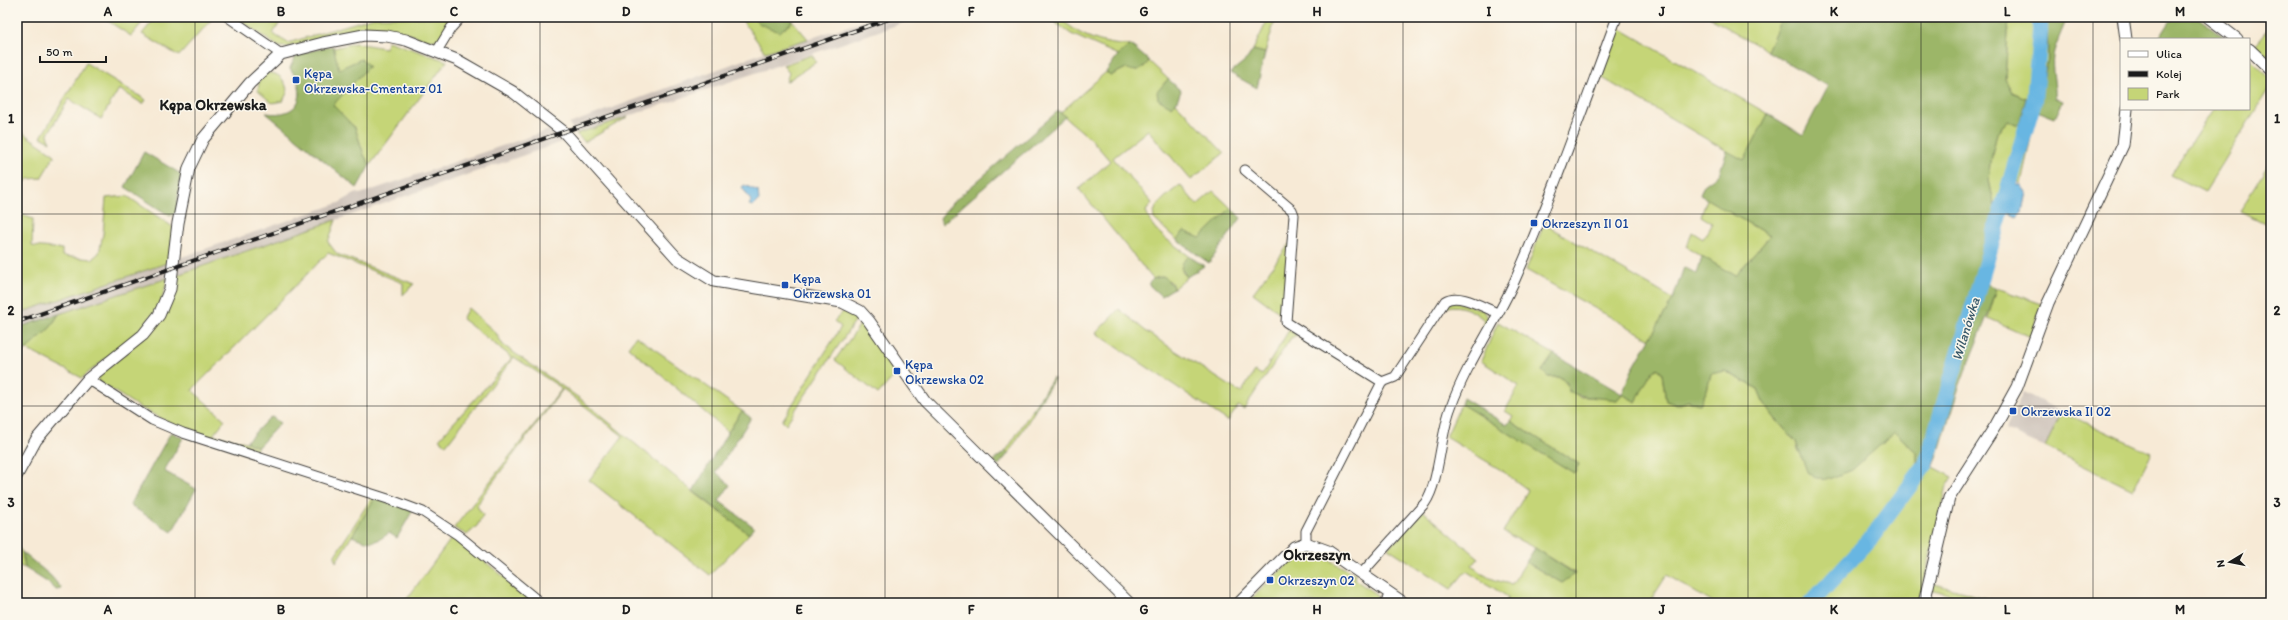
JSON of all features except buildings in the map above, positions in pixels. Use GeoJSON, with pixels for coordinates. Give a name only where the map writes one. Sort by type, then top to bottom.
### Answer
{"type":"FeatureCollection","features":[{"type":"Feature","properties":{"kind":"street"},"geometry":{"type":"LineString","coordinates":[[228,17],[281,54]]}},
{"type":"Feature","properties":{"kind":"street"},"geometry":{"type":"LineString","coordinates":[[437,51],[451,28],[461,17]]}},
{"type":"Feature","properties":{"kind":"street"},"geometry":{"type":"LineString","coordinates":[[1362,573],[1427,499],[1431,491],[1441,441],[1450,408],[1466,373],[1515,282],[1617,17]]}},
{"type":"Feature","properties":{"kind":"street"},"geometry":{"type":"LineString","coordinates":[[2123,17],[2126,38]]}},
{"type":"Feature","properties":{"kind":"street"},"geometry":{"type":"LineString","coordinates":[[2208,17],[2236,38]]}},
{"type":"Feature","properties":{"kind":"street"},"geometry":{"type":"LineString","coordinates":[[17,475],[36,440],[88,379],[143,335],[159,314],[170,289],[178,223],[189,168],[203,138],[250,83],[281,54],[323,43],[364,35],[406,40],[437,51],[513,92],[564,132],[677,258],[714,281],[831,299],[842,302],[860,311],[869,321],[925,401],[1129,603]]}},
{"type":"Feature","properties":{"kind":"street"},"geometry":{"type":"LineString","coordinates":[[2250,50],[2271,70]]}},
{"type":"Feature","properties":{"kind":"street"},"geometry":{"type":"LineString","coordinates":[[1924,603],[1949,498],[1996,425],[2017,387],[2048,303],[2123,145],[2127,110]]}},
{"type":"Feature","properties":{"kind":"street"},"geometry":{"type":"LineString","coordinates":[[1245,170],[1292,210],[1294,215],[1286,322],[1382,382]]}},
{"type":"Feature","properties":{"kind":"street"},"geometry":{"type":"LineString","coordinates":[[1306,543],[1306,531],[1382,382],[1395,377],[1441,306],[1448,299],[1459,298],[1498,313]]}},
{"type":"Feature","properties":{"kind":"street"},"geometry":{"type":"LineString","coordinates":[[88,379],[152,420],[183,434],[392,500],[423,512],[458,535],[537,600],[535,603]]}},
{"type":"Feature","properties":{"kind":"street"},"geometry":{"type":"LineString","coordinates":[[1239,603],[1294,547],[1306,543],[1328,551],[1362,573],[1388,599],[1404,603]]}},
{"type":"Feature","properties":{"kind":"shaded area"},"geometry":{"type":"Polygon","coordinates":[[[877,17],[920,17],[576,134],[569,124],[765,52],[877,17]]]}},
{"type":"Feature","properties":{"kind":"shaded area"},"geometry":{"type":"Polygon","coordinates":[[[555,128],[565,141],[177,275],[179,258],[339,203],[356,193],[360,194],[555,128]]]}},
{"type":"Feature","properties":{"kind":"shaded area"},"geometry":{"type":"Polygon","coordinates":[[[170,262],[168,278],[17,328],[17,314],[170,262]]]}},
{"type":"Feature","properties":{"kind":"shaded area"},"geometry":{"type":"Polygon","coordinates":[[[2023,392],[2062,412],[2045,447],[2005,430],[2023,392]]]}},
{"type":"Feature","properties":{"kind":"green space"},"geometry":{"type":"Polygon","coordinates":[[[102,17],[147,17],[131,36],[102,17]]]}},
{"type":"Feature","properties":{"kind":"green space"},"geometry":{"type":"Polygon","coordinates":[[[156,17],[209,17],[212,19],[179,56],[142,34],[156,17]]]}},
{"type":"Feature","properties":{"kind":"green space"},"geometry":{"type":"Polygon","coordinates":[[[235,17],[283,17],[273,34],[288,43],[374,17],[456,17],[437,40],[428,41],[410,34],[347,32],[289,47],[279,47],[235,17]]]}},
{"type":"Feature","properties":{"kind":"green space"},"geometry":{"type":"Polygon","coordinates":[[[740,17],[753,17],[760,24],[790,24],[792,20],[808,39],[765,52],[740,17]]]}},
{"type":"Feature","properties":{"kind":"green space"},"geometry":{"type":"Polygon","coordinates":[[[753,17],[790,17],[792,20],[790,24],[779,32],[760,24],[753,17]]]}},
{"type":"Feature","properties":{"kind":"green space"},"geometry":{"type":"Polygon","coordinates":[[[1048,17],[1061,20],[1080,33],[1099,41],[1118,45],[1131,45],[1118,55],[1071,34],[1048,17]]]}},
{"type":"Feature","properties":{"kind":"green space"},"geometry":{"type":"Polygon","coordinates":[[[1269,17],[1276,17],[1265,53],[1253,50],[1269,17]]]}},
{"type":"Feature","properties":{"kind":"green space"},"geometry":{"type":"Polygon","coordinates":[[[1709,17],[1782,17],[1767,51],[1709,17]]]}},
{"type":"Feature","properties":{"kind":"green space"},"geometry":{"type":"Polygon","coordinates":[[[1782,17],[2009,17],[2005,79],[2012,92],[2026,98],[2019,125],[2008,120],[1997,133],[1992,155],[1989,180],[1996,213],[1976,290],[1922,461],[1918,466],[1916,452],[1895,432],[1852,470],[1826,480],[1808,474],[1796,442],[1773,416],[1763,401],[1758,389],[1725,371],[1711,374],[1707,390],[1700,404],[1688,401],[1677,405],[1666,401],[1662,374],[1658,368],[1650,374],[1636,402],[1622,394],[1632,370],[1673,299],[1684,267],[1697,274],[1702,256],[1735,276],[1770,236],[1700,195],[1704,185],[1719,174],[1727,151],[1744,160],[1768,114],[1803,135],[1828,86],[1767,51],[1782,17]]]}},
{"type":"Feature","properties":{"kind":"green space"},"geometry":{"type":"Polygon","coordinates":[[[2009,17],[2047,17],[2048,60],[2021,183],[2014,181],[1985,283],[1928,464],[1953,477],[1945,490],[1919,603],[1713,603],[1667,575],[1649,603],[1506,603],[1508,597],[1466,571],[1451,589],[1388,548],[1423,511],[1479,558],[1472,566],[1490,578],[1512,584],[1526,562],[1562,583],[1575,573],[1535,548],[1503,532],[1528,490],[1501,470],[1446,437],[1461,404],[1574,473],[1579,464],[1510,421],[1513,416],[1505,411],[1519,386],[1481,361],[1498,322],[1554,354],[1542,371],[1548,377],[1560,377],[1579,397],[1600,397],[1617,400],[1622,394],[1636,402],[1650,373],[1658,368],[1662,374],[1666,401],[1677,405],[1688,401],[1700,404],[1707,390],[1711,373],[1725,371],[1758,389],[1763,401],[1773,416],[1796,442],[1799,452],[1895,432],[1916,452],[1918,466],[1922,461],[1976,290],[1996,213],[1989,180],[1992,155],[1997,133],[2008,120],[2019,125],[2026,98],[2012,92],[2005,79],[2009,17]]]}},
{"type":"Feature","properties":{"kind":"green space"},"geometry":{"type":"Polygon","coordinates":[[[2047,17],[2067,17],[2053,56],[2055,98],[2063,101],[2055,118],[2035,110],[2048,60],[2047,17]]]}},
{"type":"Feature","properties":{"kind":"green space"},"geometry":{"type":"Polygon","coordinates":[[[2173,17],[2197,17],[2223,36],[2222,38],[2160,38],[2173,17]]]}},
{"type":"Feature","properties":{"kind":"green space"},"geometry":{"type":"Polygon","coordinates":[[[2271,26],[2271,60],[2255,45],[2271,26]]]}},
{"type":"Feature","properties":{"kind":"green space"},"geometry":{"type":"Polygon","coordinates":[[[1619,28],[1768,114],[1744,161],[1599,76],[1619,28]]]}},
{"type":"Feature","properties":{"kind":"green space"},"geometry":{"type":"Polygon","coordinates":[[[388,41],[447,61],[370,165],[364,155],[355,127],[301,89],[299,80],[290,68],[333,46],[334,48],[355,43],[385,48],[388,41]]]}},
{"type":"Feature","properties":{"kind":"green space"},"geometry":{"type":"Polygon","coordinates":[[[1131,45],[1149,61],[1138,70],[1132,71],[1126,68],[1110,76],[1106,72],[1118,55],[1131,45]]]}},
{"type":"Feature","properties":{"kind":"green space"},"geometry":{"type":"Polygon","coordinates":[[[333,46],[339,69],[361,59],[369,66],[333,105],[355,128],[364,155],[370,165],[357,188],[266,113],[278,114],[287,112],[294,108],[298,102],[300,95],[299,87],[290,68],[297,54],[333,46]]]}},
{"type":"Feature","properties":{"kind":"green space"},"geometry":{"type":"Polygon","coordinates":[[[1253,50],[1265,53],[1257,88],[1230,73],[1247,59],[1253,50]]]}},
{"type":"Feature","properties":{"kind":"green space"},"geometry":{"type":"Polygon","coordinates":[[[812,55],[816,62],[786,82],[789,73],[783,65],[812,55]]]}},
{"type":"Feature","properties":{"kind":"green space"},"geometry":{"type":"Polygon","coordinates":[[[2250,59],[2271,79],[2271,85],[2205,192],[2170,175],[2212,110],[2250,110],[2250,59]]]}},
{"type":"Feature","properties":{"kind":"green space"},"geometry":{"type":"Polygon","coordinates":[[[1149,61],[1168,79],[1162,86],[1172,107],[1176,103],[1224,153],[1191,180],[1148,130],[1113,158],[1152,203],[1146,211],[1153,225],[1163,236],[1189,256],[1183,262],[1182,272],[1187,277],[1174,288],[1170,281],[1158,277],[1153,279],[1079,189],[1110,161],[1092,140],[1060,113],[1106,72],[1110,76],[1126,68],[1144,67],[1149,61]]]}},
{"type":"Feature","properties":{"kind":"green space"},"geometry":{"type":"Polygon","coordinates":[[[86,63],[146,100],[143,104],[119,89],[101,119],[69,99],[48,134],[50,142],[41,137],[86,63]]]}},
{"type":"Feature","properties":{"kind":"green space"},"geometry":{"type":"Polygon","coordinates":[[[267,73],[275,74],[284,81],[287,93],[283,101],[272,103],[258,91],[259,81],[267,73]]]}},
{"type":"Feature","properties":{"kind":"green space"},"geometry":{"type":"Polygon","coordinates":[[[1168,79],[1181,91],[1176,103],[1172,107],[1158,99],[1157,92],[1168,79]]]}},
{"type":"Feature","properties":{"kind":"green space"},"geometry":{"type":"Polygon","coordinates":[[[1058,111],[1066,116],[942,224],[940,218],[951,204],[1058,111]]]}},
{"type":"Feature","properties":{"kind":"green space"},"geometry":{"type":"Polygon","coordinates":[[[628,117],[585,142],[576,134],[628,117]]]}},
{"type":"Feature","properties":{"kind":"green space"},"geometry":{"type":"Polygon","coordinates":[[[17,129],[55,155],[41,178],[28,179],[17,191],[17,129]]]}},
{"type":"Feature","properties":{"kind":"green space"},"geometry":{"type":"Polygon","coordinates":[[[144,152],[181,174],[176,213],[170,216],[125,187],[144,152]]]}},
{"type":"Feature","properties":{"kind":"green space"},"geometry":{"type":"Polygon","coordinates":[[[2271,160],[2271,226],[2240,211],[2271,160]]]}},
{"type":"Feature","properties":{"kind":"green space"},"geometry":{"type":"Polygon","coordinates":[[[1180,185],[1197,205],[1213,191],[1231,208],[1200,239],[1184,231],[1177,240],[1154,219],[1155,209],[1158,204],[1180,185]]]}},
{"type":"Feature","properties":{"kind":"green space"},"geometry":{"type":"Polygon","coordinates":[[[127,196],[173,227],[170,262],[17,314],[17,213],[33,219],[32,246],[62,249],[62,256],[92,259],[99,253],[103,234],[106,198],[127,196]]]}},
{"type":"Feature","properties":{"kind":"green space"},"geometry":{"type":"Polygon","coordinates":[[[1707,199],[1770,236],[1735,276],[1687,247],[1692,232],[1703,239],[1712,223],[1701,216],[1707,199]]]}},
{"type":"Feature","properties":{"kind":"green space"},"geometry":{"type":"Polygon","coordinates":[[[1231,208],[1241,218],[1209,263],[1177,240],[1184,231],[1200,238],[1231,208]]]}},
{"type":"Feature","properties":{"kind":"green space"},"geometry":{"type":"Polygon","coordinates":[[[336,220],[328,242],[337,254],[414,284],[403,295],[403,283],[328,253],[193,389],[193,391],[225,420],[213,435],[246,442],[258,447],[254,452],[186,431],[139,407],[98,381],[98,376],[129,350],[173,294],[177,275],[336,220]]]}},
{"type":"Feature","properties":{"kind":"green space"},"geometry":{"type":"Polygon","coordinates":[[[1544,224],[1673,299],[1650,339],[1526,270],[1544,224]]]}},
{"type":"Feature","properties":{"kind":"green space"},"geometry":{"type":"Polygon","coordinates":[[[1290,243],[1284,316],[1253,293],[1290,243]]]}},
{"type":"Feature","properties":{"kind":"green space"},"geometry":{"type":"Polygon","coordinates":[[[1189,256],[1204,266],[1187,277],[1181,268],[1183,262],[1189,256]]]}},
{"type":"Feature","properties":{"kind":"green space"},"geometry":{"type":"Polygon","coordinates":[[[1164,276],[1174,288],[1161,296],[1148,284],[1153,279],[1164,276]]]}},
{"type":"Feature","properties":{"kind":"green space"},"geometry":{"type":"Polygon","coordinates":[[[168,278],[160,306],[141,329],[82,378],[26,349],[50,328],[59,314],[168,278]]]}},
{"type":"Feature","properties":{"kind":"green space"},"geometry":{"type":"Polygon","coordinates":[[[1985,283],[1997,288],[1960,385],[1934,466],[1928,464],[1985,283]]]}},
{"type":"Feature","properties":{"kind":"green space"},"geometry":{"type":"Polygon","coordinates":[[[1997,288],[2042,304],[2031,337],[1988,318],[1997,288]]]}},
{"type":"Feature","properties":{"kind":"green space"},"geometry":{"type":"Polygon","coordinates":[[[1455,301],[1484,310],[1488,318],[1486,326],[1483,328],[1484,320],[1466,308],[1455,306],[1444,308],[1450,302],[1455,301]]]}},
{"type":"Feature","properties":{"kind":"green space"},"geometry":{"type":"Polygon","coordinates":[[[468,308],[496,333],[503,345],[582,400],[696,494],[749,534],[710,575],[589,480],[623,436],[563,389],[483,495],[477,506],[483,515],[477,526],[467,535],[454,528],[561,390],[560,387],[514,357],[446,445],[439,439],[511,359],[509,355],[462,319],[468,308]]]}},
{"type":"Feature","properties":{"kind":"green space"},"geometry":{"type":"Polygon","coordinates":[[[849,309],[857,318],[786,424],[782,421],[841,327],[834,321],[845,310],[849,309]]]}},
{"type":"Feature","properties":{"kind":"green space"},"geometry":{"type":"Polygon","coordinates":[[[1119,309],[1148,333],[1241,393],[1255,371],[1262,375],[1289,330],[1297,335],[1291,338],[1244,409],[1238,406],[1228,421],[1096,333],[1119,309]]]}},
{"type":"Feature","properties":{"kind":"green space"},"geometry":{"type":"Polygon","coordinates":[[[59,314],[50,328],[17,358],[17,328],[59,314]]]}},
{"type":"Feature","properties":{"kind":"green space"},"geometry":{"type":"Polygon","coordinates":[[[862,322],[896,374],[878,394],[835,360],[862,322]]]}},
{"type":"Feature","properties":{"kind":"green space"},"geometry":{"type":"Polygon","coordinates":[[[636,336],[742,411],[728,432],[628,347],[636,336]]]}},
{"type":"Feature","properties":{"kind":"green space"},"geometry":{"type":"Polygon","coordinates":[[[1554,354],[1622,394],[1617,400],[1574,394],[1568,391],[1567,383],[1560,377],[1548,377],[1542,371],[1554,354]]]}},
{"type":"Feature","properties":{"kind":"green space"},"geometry":{"type":"Polygon","coordinates":[[[1053,378],[1054,379],[1034,412],[1032,410],[1053,378]]]}},
{"type":"Feature","properties":{"kind":"green space"},"geometry":{"type":"Polygon","coordinates":[[[1463,398],[1507,425],[1510,421],[1579,464],[1574,473],[1461,404],[1463,398]]]}},
{"type":"Feature","properties":{"kind":"green space"},"geometry":{"type":"Polygon","coordinates":[[[1032,410],[1034,412],[1008,454],[1006,451],[1032,410]]]}},
{"type":"Feature","properties":{"kind":"green space"},"geometry":{"type":"Polygon","coordinates":[[[742,411],[751,418],[716,472],[730,485],[719,501],[754,527],[749,534],[693,491],[742,411]]]}},
{"type":"Feature","properties":{"kind":"green space"},"geometry":{"type":"Polygon","coordinates":[[[2062,412],[2152,453],[2133,490],[2045,447],[2062,412]]]}},
{"type":"Feature","properties":{"kind":"green space"},"geometry":{"type":"Polygon","coordinates":[[[272,417],[280,423],[258,447],[246,442],[269,418],[272,417]]]}},
{"type":"Feature","properties":{"kind":"green space"},"geometry":{"type":"Polygon","coordinates":[[[171,432],[183,438],[164,471],[196,489],[172,532],[130,505],[171,432]]]}},
{"type":"Feature","properties":{"kind":"green space"},"geometry":{"type":"Polygon","coordinates":[[[1006,451],[1008,454],[998,466],[993,461],[1006,451]]]}},
{"type":"Feature","properties":{"kind":"green space"},"geometry":{"type":"Polygon","coordinates":[[[372,497],[375,498],[336,562],[335,555],[372,497]]]}},
{"type":"Feature","properties":{"kind":"green space"},"geometry":{"type":"Polygon","coordinates":[[[375,498],[413,510],[397,538],[389,533],[379,540],[371,542],[352,536],[375,498]]]}},
{"type":"Feature","properties":{"kind":"green space"},"geometry":{"type":"Polygon","coordinates":[[[453,536],[533,600],[531,603],[404,603],[453,536]]]}},
{"type":"Feature","properties":{"kind":"green space"},"geometry":{"type":"Polygon","coordinates":[[[18,547],[22,552],[25,568],[17,565],[18,547]]]}},
{"type":"Feature","properties":{"kind":"green space"},"geometry":{"type":"Polygon","coordinates":[[[1535,548],[1575,574],[1562,583],[1526,562],[1535,548]]]}},
{"type":"Feature","properties":{"kind":"green space"},"geometry":{"type":"Polygon","coordinates":[[[22,552],[51,576],[62,589],[56,590],[50,584],[25,568],[22,552]]]}},
{"type":"Feature","properties":{"kind":"green space"},"geometry":{"type":"Polygon","coordinates":[[[1314,552],[1355,574],[1354,579],[1377,595],[1376,603],[1247,603],[1298,554],[1314,552]]]}},
{"type":"Feature","properties":{"kind":"green space"},"geometry":{"type":"Polygon","coordinates":[[[1932,583],[2002,603],[1977,603],[1931,589],[1932,583]]]}},
{"type":"Feature","properties":{"kind":"water"},"geometry":{"type":"Polygon","coordinates":[[[744,185],[758,191],[759,200],[753,206],[749,205],[751,201],[742,187],[744,185]]]}},
{"type":"Feature","properties":{"kind":"water"},"geometry":{"type":"Polygon","coordinates":[[[2016,185],[2021,185],[2026,192],[2022,212],[2017,217],[2008,213],[2016,185]]]}},
{"type":"Feature","properties":{"kind":"waterway","name":"Wilanówka"},"geometry":{"type":"LineString","coordinates":[[1811,603],[1872,537],[1926,464],[2034,101],[2040,17]]}},
{"type":"Feature","properties":{"kind":"railway"},"geometry":{"type":"LineString","coordinates":[[17,322],[894,17]]}},
{"type":"Feature","properties":{"kind":"place","name":"Kępa Okrzewska-Cmentarz 01"},"geometry":{"type":"Point","coordinates":[296,80]}},
{"type":"Feature","properties":{"kind":"place","name":"Okrzeszyn II 01"},"geometry":{"type":"Point","coordinates":[1534,223]}},
{"type":"Feature","properties":{"kind":"place","name":"Kępa Okrzewska 01"},"geometry":{"type":"Point","coordinates":[785,285]}},
{"type":"Feature","properties":{"kind":"place","name":"Kępa Okrzewska 02"},"geometry":{"type":"Point","coordinates":[897,371]}},
{"type":"Feature","properties":{"kind":"place","name":"Okrzewska II 02"},"geometry":{"type":"Point","coordinates":[2013,411]}},
{"type":"Feature","properties":{"kind":"place","name":"Okrzeszyn 02"},"geometry":{"type":"Point","coordinates":[1270,580]}},
{"type":"Feature","properties":{"kind":"district","name":"Kępa Okrzewska"},"geometry":{"type":"Point","coordinates":[213,105]}},
{"type":"Feature","properties":{"kind":"district","name":"Okrzeszyn"},"geometry":{"type":"Point","coordinates":[1317,555]}}]}
